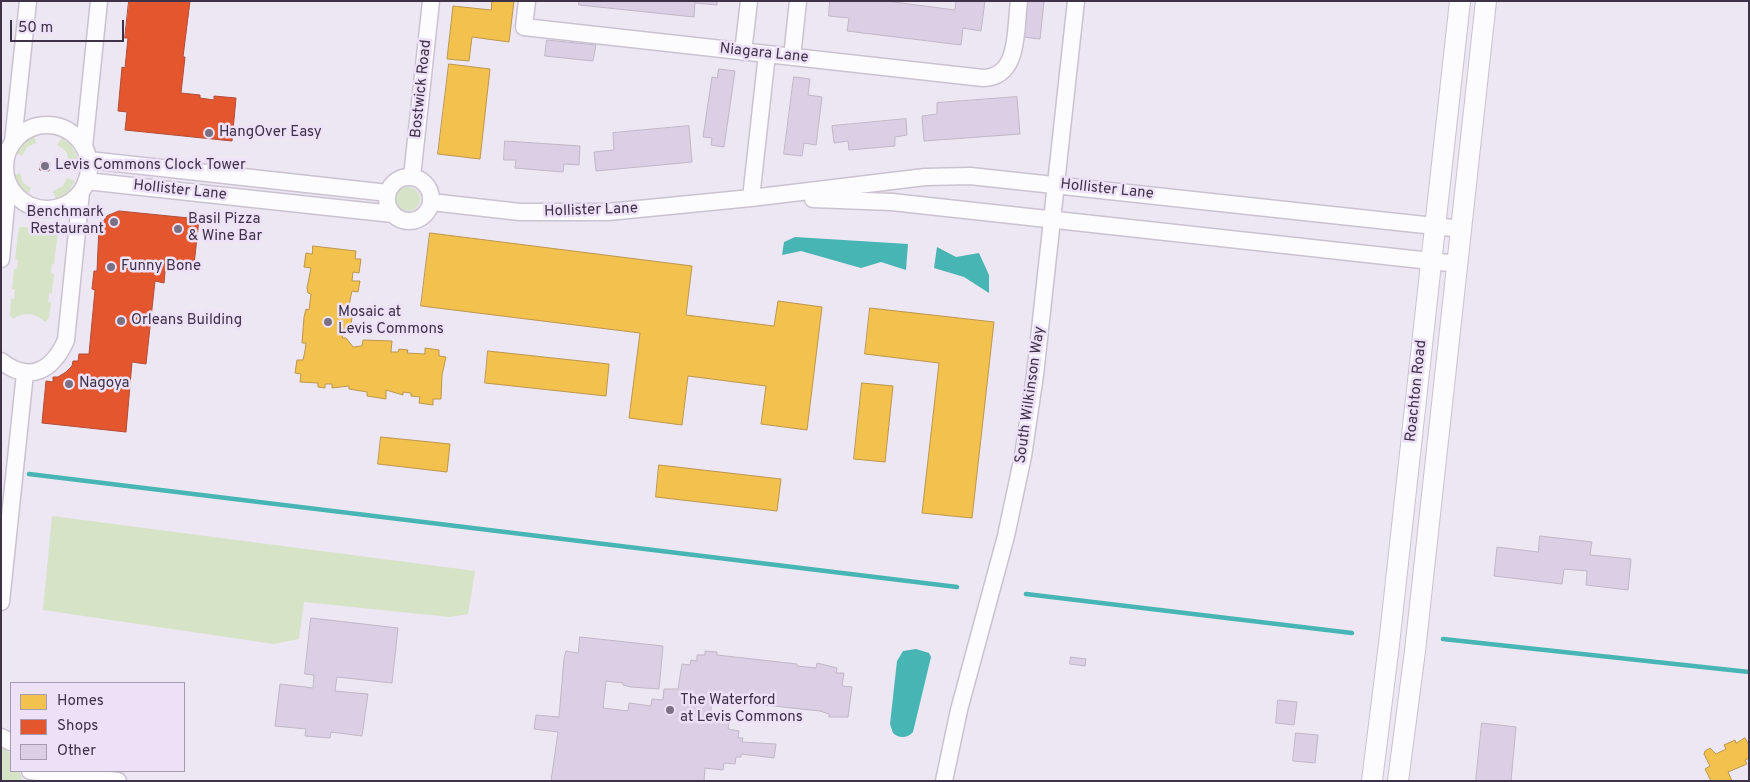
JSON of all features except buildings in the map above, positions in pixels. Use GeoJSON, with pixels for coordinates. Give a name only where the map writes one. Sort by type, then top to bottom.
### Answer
{"type":"FeatureCollection","features":[{"type":"Feature","properties":{"kind":"street"},"geometry":{"type":"LineString","coordinates":[[1,259],[7,149],[28,1]]}},
{"type":"Feature","properties":{"kind":"street"},"geometry":{"type":"LineString","coordinates":[[1,361],[10,369],[25,373],[40,371],[52,364],[66,340],[84,187],[98,1]]}},
{"type":"Feature","properties":{"kind":"street","name":"Bostwick Road"},"geometry":{"type":"LineString","coordinates":[[412,177],[431,1]]}},
{"type":"Feature","properties":{"kind":"street","name":"Niagara Lane"},"geometry":{"type":"LineString","coordinates":[[527,1],[524,27],[983,78],[994,77],[1003,72],[1013,53],[1019,1]]}},
{"type":"Feature","properties":{"kind":"street"},"geometry":{"type":"LineString","coordinates":[[743,52],[748,1]]}},
{"type":"Feature","properties":{"kind":"street"},"geometry":{"type":"LineString","coordinates":[[792,57],[798,1]]}},
{"type":"Feature","properties":{"kind":"street","name":"South Wilkinson Way"},"geometry":{"type":"LineString","coordinates":[[944,781],[959,710],[1016,494],[1030,412],[1076,1]]}},
{"type":"Feature","properties":{"kind":"street","name":"Roachton Road"},"geometry":{"type":"LineString","coordinates":[[1372,781],[1390,644],[1460,1]]}},
{"type":"Feature","properties":{"kind":"street","name":"Roachton Road"},"geometry":{"type":"LineString","coordinates":[[1398,781],[1416,651],[1486,1]]}},
{"type":"Feature","properties":{"kind":"street"},"geometry":{"type":"LineString","coordinates":[[751,198],[767,54]]}},
{"type":"Feature","properties":{"kind":"street"},"geometry":{"type":"LineString","coordinates":[[7,149],[27,130],[45,124],[64,128],[72,133],[86,154]]}},
{"type":"Feature","properties":{"kind":"street","name":"Hollister Lane"},"geometry":{"type":"LineString","coordinates":[[86,154],[388,193]]}},
{"type":"Feature","properties":{"kind":"street"},"geometry":{"type":"LineString","coordinates":[[5,175],[22,201],[43,209],[64,206],[84,187]]}},
{"type":"Feature","properties":{"kind":"street","name":"Hollister Lane"},"geometry":{"type":"LineString","coordinates":[[84,187],[393,214],[405,220],[419,218],[429,208],[431,202],[520,212],[580,213],[751,198],[947,176],[970,176],[1462,230]]}},
{"type":"Feature","properties":{"kind":"street"},"geometry":{"type":"LineString","coordinates":[[393,214],[388,204],[388,193],[400,179],[412,177],[425,184],[431,194],[431,202]]}},
{"type":"Feature","properties":{"kind":"street","name":"Hollister Lane"},"geometry":{"type":"LineString","coordinates":[[751,198],[844,199],[892,202],[1458,264]]}},
{"type":"Feature","properties":{"kind":"street"},"geometry":{"type":"LineString","coordinates":[[1,602],[25,373]]}},
{"type":"Feature","properties":{"kind":"street"},"geometry":{"type":"LineString","coordinates":[[39,772],[118,781]]}},
{"type":"Feature","properties":{"kind":"shaded area"},"geometry":{"type":"Polygon","coordinates":[[[34,135],[36,143],[27,147],[22,156],[14,152],[24,140],[34,135]]]}},
{"type":"Feature","properties":{"kind":"shaded area"},"geometry":{"type":"Polygon","coordinates":[[[62,138],[71,145],[78,159],[69,161],[66,151],[57,145],[62,138]]]}},
{"type":"Feature","properties":{"kind":"shaded area"},"geometry":{"type":"Polygon","coordinates":[[[20,173],[23,183],[31,188],[27,195],[17,185],[12,176],[20,173]]]}},
{"type":"Feature","properties":{"kind":"shaded area"},"geometry":{"type":"Polygon","coordinates":[[[67,178],[75,181],[68,192],[56,199],[53,191],[63,186],[67,178]]]}},
{"type":"Feature","properties":{"kind":"shaded area"},"geometry":{"type":"Polygon","coordinates":[[[408,187],[416,191],[420,199],[416,207],[408,211],[400,207],[396,199],[400,191],[408,187]]]}},
{"type":"Feature","properties":{"kind":"shaded area"},"geometry":{"type":"Polygon","coordinates":[[[19,227],[28,227],[28,233],[48,235],[49,230],[58,231],[51,273],[54,274],[52,293],[49,293],[48,302],[51,303],[49,318],[45,322],[30,314],[17,316],[13,319],[10,315],[11,299],[14,299],[15,289],[12,289],[14,269],[17,269],[18,260],[15,259],[19,227]]]}},
{"type":"Feature","properties":{"kind":"shaded area"},"geometry":{"type":"Polygon","coordinates":[[[795,237],[908,244],[906,270],[881,262],[861,268],[801,251],[782,255],[784,242],[795,237]]]}},
{"type":"Feature","properties":{"kind":"shaded area"},"geometry":{"type":"Polygon","coordinates":[[[937,247],[956,257],[979,253],[989,275],[989,293],[964,277],[934,268],[937,247]]]}},
{"type":"Feature","properties":{"kind":"shaded area"},"geometry":{"type":"Polygon","coordinates":[[[52,516],[475,571],[468,614],[450,617],[304,602],[299,639],[274,644],[43,610],[52,516]]]}},
{"type":"Feature","properties":{"kind":"shaded area"},"geometry":{"type":"Polygon","coordinates":[[[916,649],[929,653],[931,657],[913,732],[909,736],[901,737],[893,733],[890,724],[897,661],[903,651],[916,649]]]}},
{"type":"Feature","properties":{"kind":"shaded area"},"geometry":{"type":"Polygon","coordinates":[[[1,746],[10,753],[10,772],[20,772],[22,781],[1,781],[1,746]]]}},
{"type":"Feature","properties":{"kind":"waterway"},"geometry":{"type":"LineString","coordinates":[[29,474],[957,587]]}},
{"type":"Feature","properties":{"kind":"waterway"},"geometry":{"type":"LineString","coordinates":[[1026,594],[1352,633]]}},
{"type":"Feature","properties":{"kind":"waterway"},"geometry":{"type":"LineString","coordinates":[[1443,639],[1749,672]]}},
{"type":"Feature","properties":{"kind":"place","name":"HangOver Easy"},"geometry":{"type":"Point","coordinates":[209,133]}},
{"type":"Feature","properties":{"kind":"place","name":"Levis Commons Clock Tower"},"geometry":{"type":"Point","coordinates":[45,166]}},
{"type":"Feature","properties":{"kind":"place","name":"Benchmark Restaurant"},"geometry":{"type":"Point","coordinates":[114,222]}},
{"type":"Feature","properties":{"kind":"place","name":"Basil Pizza & Wine Bar"},"geometry":{"type":"Point","coordinates":[178,229]}},
{"type":"Feature","properties":{"kind":"place","name":"Funny Bone"},"geometry":{"type":"Point","coordinates":[111,267]}},
{"type":"Feature","properties":{"kind":"place","name":"Orleans Building"},"geometry":{"type":"Point","coordinates":[121,321]}},
{"type":"Feature","properties":{"kind":"place","name":"Mosaic at Levis Commons"},"geometry":{"type":"Point","coordinates":[328,322]}},
{"type":"Feature","properties":{"kind":"place","name":"Nagoya"},"geometry":{"type":"Point","coordinates":[69,384]}},
{"type":"Feature","properties":{"kind":"place","name":"The Waterford at Levis Commons"},"geometry":{"type":"Point","coordinates":[670,710]}}]}
